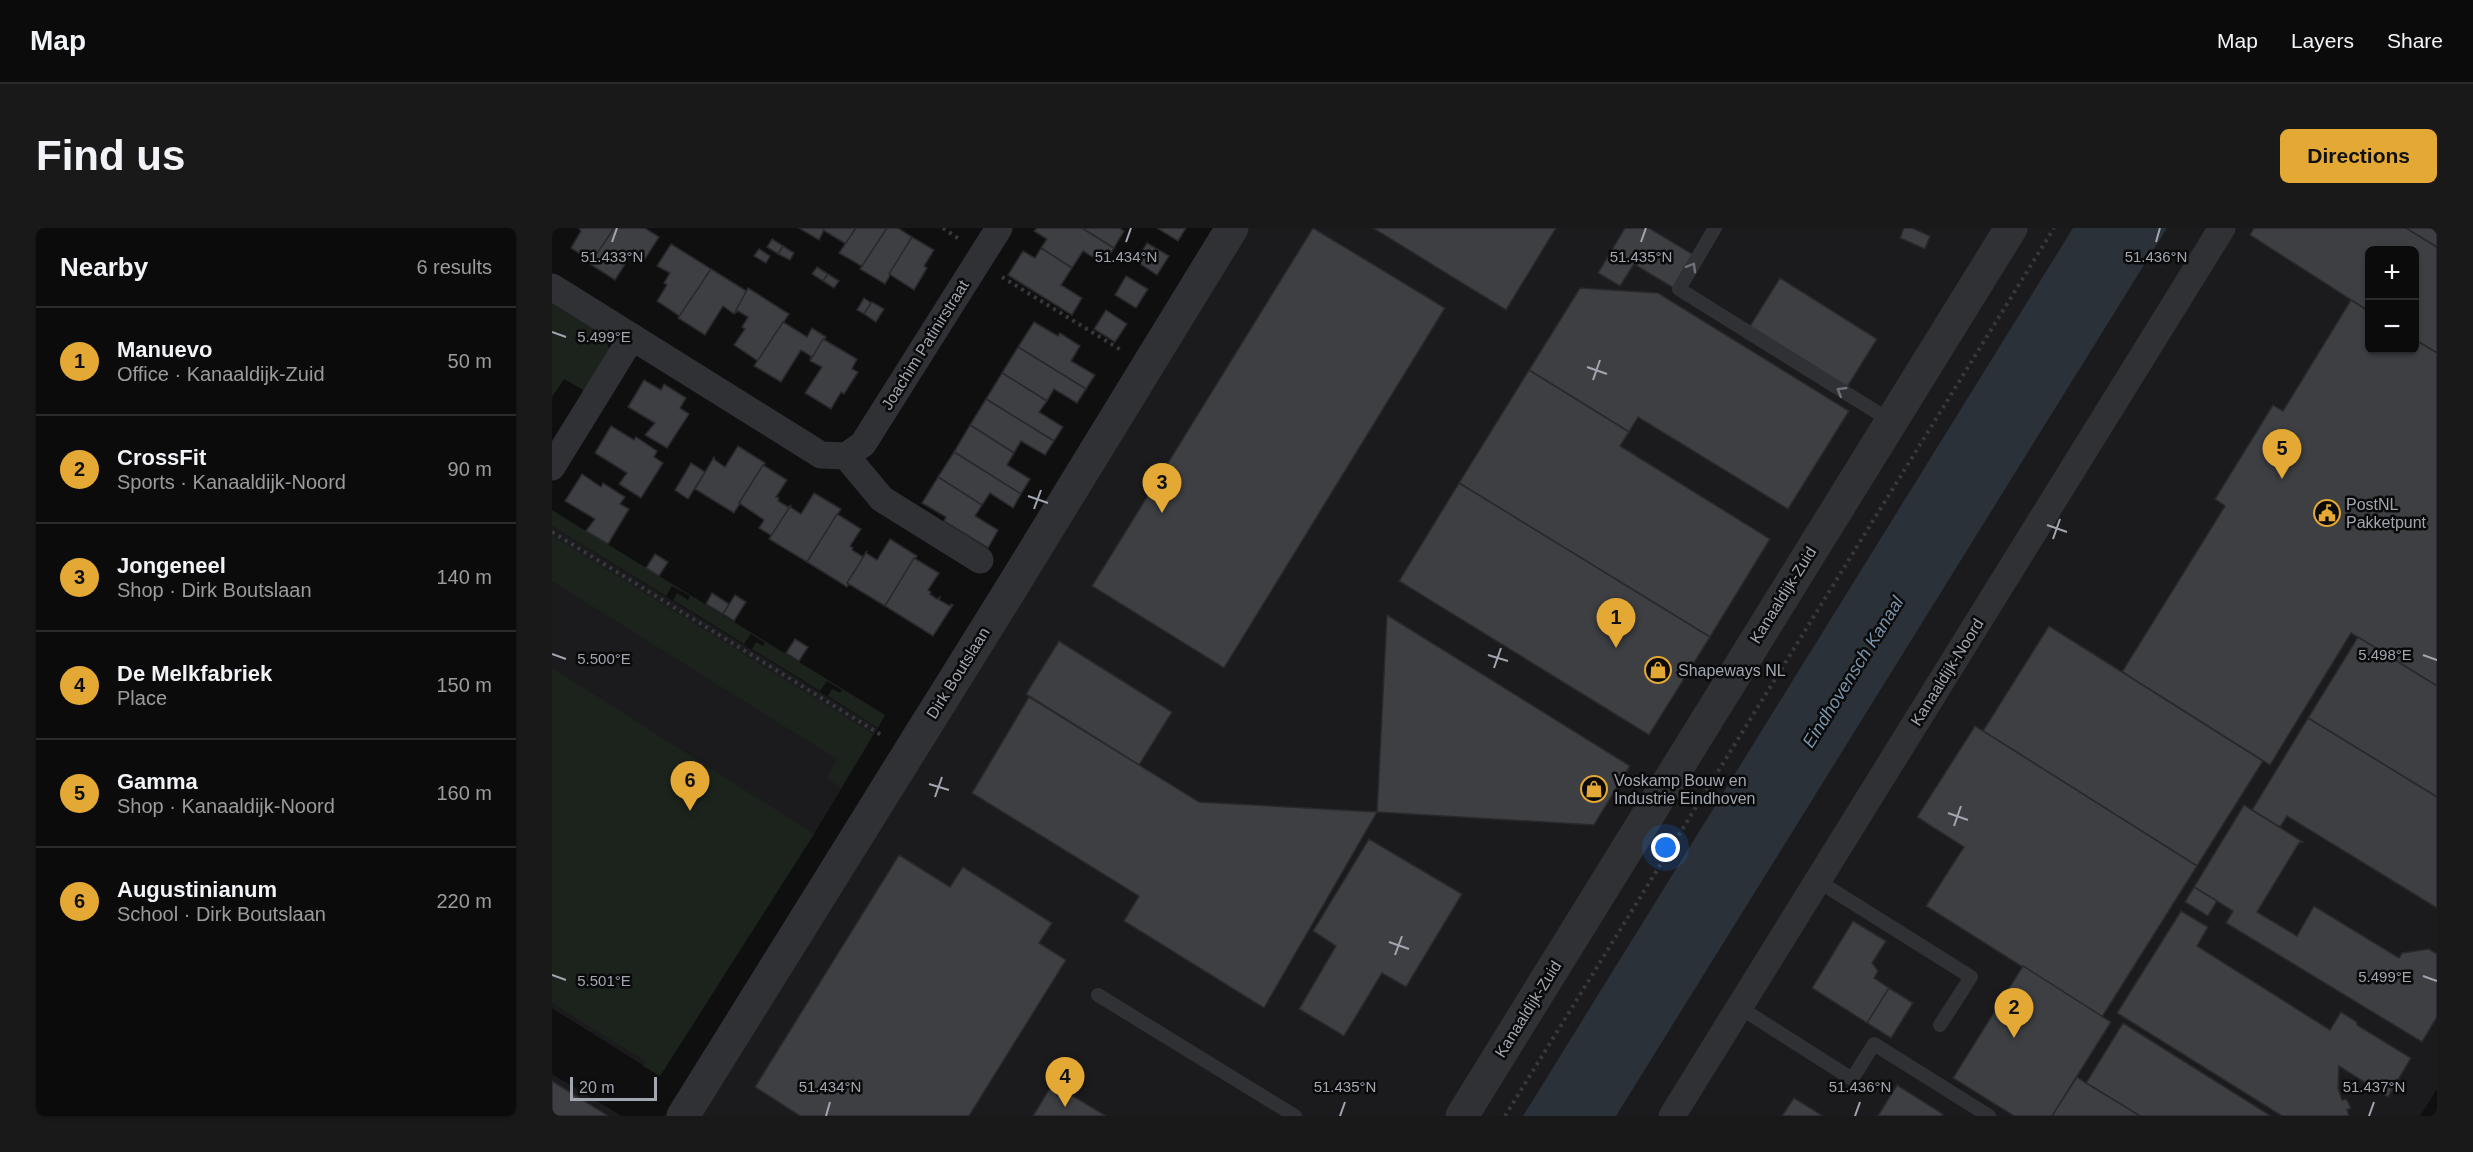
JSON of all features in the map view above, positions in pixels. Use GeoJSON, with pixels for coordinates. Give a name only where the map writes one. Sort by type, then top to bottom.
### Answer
{"type":"FeatureCollection","features":[{"type":"Feature","properties":{"kind":"street","name":"Joachim Patinirstraat"},"geometry":{"type":"LineString","coordinates":[[846,456],[863,444],[999,228]]}},
{"type":"Feature","properties":{"kind":"street","name":"Dirk Boutslaan"},"geometry":{"type":"LineString","coordinates":[[683,1116],[1232,228]]}},
{"type":"Feature","properties":{"kind":"street","name":"Kanaaldijk-Zuid"},"geometry":{"type":"LineString","coordinates":[[1462,1116],[2011,228]]}},
{"type":"Feature","properties":{"kind":"street","name":"Kanaaldijk-Noord"},"geometry":{"type":"LineString","coordinates":[[1672,1116],[2222,228]]}},
{"type":"Feature","properties":{"kind":"street"},"geometry":{"type":"LineString","coordinates":[[552,287],[821,455],[846,456],[882,500],[980,560]]}},
{"type":"Feature","properties":{"kind":"street"},"geometry":{"type":"LineString","coordinates":[[552,466],[632,337]]}},
{"type":"Feature","properties":{"kind":"lane"},"geometry":{"type":"LineString","coordinates":[[1715,228],[1679,290],[1891,421]]}},
{"type":"Feature","properties":{"kind":"lane"},"geometry":{"type":"LineString","coordinates":[[1818,881],[1971,977],[1940,1025]]}},
{"type":"Feature","properties":{"kind":"lane"},"geometry":{"type":"LineString","coordinates":[[1098,995],[1295,1116]]}},
{"type":"Feature","properties":{"kind":"lane"},"geometry":{"type":"LineString","coordinates":[[1739,1007],[1852,1079],[1874,1044],[1989,1116]]}},
{"type":"Feature","properties":{"kind":"path"},"geometry":{"type":"LineString","coordinates":[[1505,1116],[2054,228]]}},
{"type":"Feature","properties":{"kind":"path"},"geometry":{"type":"LineString","coordinates":[[978,262],[1147,366]]}},
{"type":"Feature","properties":{"kind":"path"},"geometry":{"type":"LineString","coordinates":[[552,532],[908,752]]}},
{"type":"Feature","properties":{"kind":"shaded area"},"geometry":{"type":"Polygon","coordinates":[[[1234,228],[2437,228],[2437,1089],[2420,1116],[665,1116],[913,714],[1234,228]]]}},
{"type":"Feature","properties":{"kind":"shaded area"},"geometry":{"type":"Polygon","coordinates":[[[552,300],[605,336],[609,349],[587,392],[564,379],[552,397],[552,300]]]}},
{"type":"Feature","properties":{"kind":"shaded area"},"geometry":{"type":"Polygon","coordinates":[[[552,510],[885,715],[878,728],[828,696],[832,689],[840,693],[842,690],[827,681],[820,691],[752,649],[756,642],[763,646],[765,643],[751,634],[744,644],[673,600],[677,593],[688,600],[690,596],[672,586],[666,596],[552,526],[552,510]]]}},
{"type":"Feature","properties":{"kind":"shaded area"},"geometry":{"type":"Polygon","coordinates":[[[552,526],[878,728],[814,834],[660,1076],[552,1008],[552,526]]]}},
{"type":"Feature","properties":{"kind":"shaded area"},"geometry":{"type":"Polygon","coordinates":[[[552,536],[873,734],[841,788],[827,778],[837,759],[552,581],[552,536]]]}},
{"type":"Feature","properties":{"kind":"shaded area"},"geometry":{"type":"Polygon","coordinates":[[[552,668],[814,834],[660,1076],[643,1066],[645,1061],[552,1003],[552,668]]]}},
{"type":"Feature","properties":{"kind":"shaded area"},"geometry":{"type":"Polygon","coordinates":[[[552,1074],[622,1116],[552,1116],[552,1074]]]}},
{"type":"Feature","properties":{"kind":"water","name":"Eindhovensch Kanaal"},"geometry":{"type":"Polygon","coordinates":[[[2073,228],[2167,228],[1616,1116],[1523,1116],[2073,228]]]}},
{"type":"Feature","properties":{"kind":"building"},"geometry":{"type":"Polygon","coordinates":[[[579,228],[614,228],[593,262],[571,248],[581,231],[579,228]]]}},
{"type":"Feature","properties":{"kind":"building"},"geometry":{"type":"Polygon","coordinates":[[[614,228],[645,228],[659,237],[645,259],[634,250],[615,280],[590,264],[614,228]]]}},
{"type":"Feature","properties":{"kind":"building"},"geometry":{"type":"Polygon","coordinates":[[[799,228],[825,228],[819,240],[799,228]]]}},
{"type":"Feature","properties":{"kind":"building"},"geometry":{"type":"Polygon","coordinates":[[[825,228],[856,228],[846,244],[823,230],[825,228]]]}},
{"type":"Feature","properties":{"kind":"building"},"geometry":{"type":"Polygon","coordinates":[[[856,228],[887,228],[863,267],[839,253],[856,228]]]}},
{"type":"Feature","properties":{"kind":"building"},"geometry":{"type":"Polygon","coordinates":[[[887,228],[898,228],[912,237],[885,284],[860,269],[887,228]]]}},
{"type":"Feature","properties":{"kind":"building"},"geometry":{"type":"Polygon","coordinates":[[[1037,228],[1082,228],[1114,248],[1104,264],[1083,251],[1072,268],[1041,248],[1047,239],[1034,231],[1037,228]]]}},
{"type":"Feature","properties":{"kind":"building"},"geometry":{"type":"Polygon","coordinates":[[[1082,228],[1119,228],[1124,231],[1114,248],[1082,228]]]}},
{"type":"Feature","properties":{"kind":"building"},"geometry":{"type":"Polygon","coordinates":[[[1157,228],[1186,228],[1178,241],[1157,228]]]}},
{"type":"Feature","properties":{"kind":"building"},"geometry":{"type":"Polygon","coordinates":[[[1313,228],[1445,308],[1224,668],[1092,586],[1313,228]]]}},
{"type":"Feature","properties":{"kind":"building"},"geometry":{"type":"Polygon","coordinates":[[[1373,228],[1556,228],[1506,310],[1373,228]]]}},
{"type":"Feature","properties":{"kind":"building"},"geometry":{"type":"Polygon","coordinates":[[[1625,228],[1649,228],[1697,257],[1677,290],[1634,264],[1620,286],[1598,273],[1625,228]]]}},
{"type":"Feature","properties":{"kind":"building"},"geometry":{"type":"Polygon","coordinates":[[[1904,228],[1912,228],[1930,236],[1925,249],[1900,238],[1904,228]]]}},
{"type":"Feature","properties":{"kind":"building"},"geometry":{"type":"Polygon","coordinates":[[[2254,228],[2406,228],[2437,247],[2437,353],[2419,342],[2419,246],[2365,246],[2365,309],[2250,235],[2254,228]]]}},
{"type":"Feature","properties":{"kind":"building"},"geometry":{"type":"Polygon","coordinates":[[[2406,228],[2437,228],[2437,247],[2406,228]]]}},
{"type":"Feature","properties":{"kind":"building"},"geometry":{"type":"Polygon","coordinates":[[[912,237],[934,250],[914,290],[889,274],[912,237]]]}},
{"type":"Feature","properties":{"kind":"building"},"geometry":{"type":"Polygon","coordinates":[[[772,239],[783,246],[778,254],[767,247],[772,239]]]}},
{"type":"Feature","properties":{"kind":"building"},"geometry":{"type":"Polygon","coordinates":[[[1147,243],[1169,256],[1157,275],[1136,261],[1147,243]]]}},
{"type":"Feature","properties":{"kind":"building"},"geometry":{"type":"Polygon","coordinates":[[[671,244],[711,269],[681,317],[657,301],[667,285],[664,283],[670,273],[657,266],[671,244]]]}},
{"type":"Feature","properties":{"kind":"building"},"geometry":{"type":"Polygon","coordinates":[[[783,246],[794,253],[790,260],[778,254],[783,246]]]}},
{"type":"Feature","properties":{"kind":"building"},"geometry":{"type":"Polygon","coordinates":[[[1041,248],[1072,268],[1061,285],[1082,298],[1072,315],[1008,275],[1023,251],[1035,258],[1041,248]]]}},
{"type":"Feature","properties":{"kind":"building"},"geometry":{"type":"Polygon","coordinates":[[[759,249],[770,256],[766,263],[754,256],[759,249]]]}},
{"type":"Feature","properties":{"kind":"building"},"geometry":{"type":"Polygon","coordinates":[[[817,267],[828,274],[823,281],[812,274],[817,267]]]}},
{"type":"Feature","properties":{"kind":"building"},"geometry":{"type":"Polygon","coordinates":[[[711,269],[748,292],[734,314],[723,306],[705,335],[678,318],[711,269]]]}},
{"type":"Feature","properties":{"kind":"building"},"geometry":{"type":"Polygon","coordinates":[[[828,274],[839,281],[834,288],[823,281],[828,274]]]}},
{"type":"Feature","properties":{"kind":"building"},"geometry":{"type":"Polygon","coordinates":[[[1126,276],[1148,289],[1136,308],[1115,295],[1126,276]]]}},
{"type":"Feature","properties":{"kind":"building"},"geometry":{"type":"Polygon","coordinates":[[[1780,278],[1877,339],[1844,392],[1747,331],[1780,278]]]}},
{"type":"Feature","properties":{"kind":"building"},"geometry":{"type":"Polygon","coordinates":[[[748,288],[789,314],[758,361],[734,345],[745,329],[742,327],[748,317],[738,311],[734,314],[748,288]]]}},
{"type":"Feature","properties":{"kind":"building"},"geometry":{"type":"Polygon","coordinates":[[[1580,288],[1658,293],[1849,411],[1788,509],[1638,417],[1629,432],[1529,370],[1580,288]]]}},
{"type":"Feature","properties":{"kind":"building"},"geometry":{"type":"Polygon","coordinates":[[[864,298],[871,303],[864,314],[857,310],[864,298]]]}},
{"type":"Feature","properties":{"kind":"building"},"geometry":{"type":"Polygon","coordinates":[[[2351,300],[2365,309],[2365,354],[2419,354],[2419,342],[2437,353],[2437,686],[2351,633],[2270,765],[2122,672],[2225,506],[2215,499],[2273,405],[2283,411],[2351,300]]]}},
{"type":"Feature","properties":{"kind":"building"},"geometry":{"type":"Polygon","coordinates":[[[872,302],[884,309],[876,322],[864,314],[872,302]]]}},
{"type":"Feature","properties":{"kind":"building"},"geometry":{"type":"Polygon","coordinates":[[[1106,310],[1127,324],[1115,342],[1094,329],[1106,310]]]}},
{"type":"Feature","properties":{"kind":"building"},"geometry":{"type":"Polygon","coordinates":[[[783,322],[807,337],[812,328],[826,337],[810,361],[811,356],[801,350],[781,382],[754,366],[783,322]]]}},
{"type":"Feature","properties":{"kind":"building"},"geometry":{"type":"Polygon","coordinates":[[[1034,322],[1058,336],[1060,333],[1080,346],[1071,361],[1095,375],[1086,389],[1018,347],[1034,322]]]}},
{"type":"Feature","properties":{"kind":"building"},"geometry":{"type":"Polygon","coordinates":[[[823,339],[857,359],[852,369],[858,372],[844,394],[841,392],[831,409],[805,393],[822,367],[810,361],[823,339]]]}},
{"type":"Feature","properties":{"kind":"building"},"geometry":{"type":"Polygon","coordinates":[[[1018,347],[1086,389],[1077,403],[1054,389],[1047,401],[1002,373],[1018,347]]]}},
{"type":"Feature","properties":{"kind":"building"},"geometry":{"type":"Polygon","coordinates":[[[1529,370],[1629,432],[1620,446],[1770,539],[1710,637],[1459,483],[1529,370]]]}},
{"type":"Feature","properties":{"kind":"building"},"geometry":{"type":"Polygon","coordinates":[[[1002,373],[1047,401],[1039,412],[1063,427],[1054,441],[986,399],[1002,373]]]}},
{"type":"Feature","properties":{"kind":"building"},"geometry":{"type":"Polygon","coordinates":[[[644,380],[661,390],[664,384],[686,398],[680,408],[689,414],[667,448],[645,435],[655,423],[628,407],[644,380]]]}},
{"type":"Feature","properties":{"kind":"building"},"geometry":{"type":"Polygon","coordinates":[[[986,399],[1054,441],[1045,455],[1021,441],[1014,453],[970,425],[986,399]]]}},
{"type":"Feature","properties":{"kind":"building"},"geometry":{"type":"Polygon","coordinates":[[[970,425],[1014,453],[1007,465],[1030,479],[1021,494],[954,452],[970,425]]]}},
{"type":"Feature","properties":{"kind":"building"},"geometry":{"type":"Polygon","coordinates":[[[611,426],[634,440],[636,437],[657,451],[654,457],[663,463],[641,498],[619,484],[627,473],[595,453],[611,426]]]}},
{"type":"Feature","properties":{"kind":"building"},"geometry":{"type":"Polygon","coordinates":[[[738,446],[765,463],[734,513],[695,489],[714,457],[725,467],[738,446]]]}},
{"type":"Feature","properties":{"kind":"building"},"geometry":{"type":"Polygon","coordinates":[[[954,452],[1021,494],[1013,508],[990,493],[982,505],[938,477],[954,452]]]}},
{"type":"Feature","properties":{"kind":"building"},"geometry":{"type":"Polygon","coordinates":[[[691,463],[705,472],[688,499],[675,490],[691,463]]]}},
{"type":"Feature","properties":{"kind":"building"},"geometry":{"type":"Polygon","coordinates":[[[763,465],[787,480],[776,497],[788,507],[791,505],[772,536],[759,528],[764,520],[739,503],[763,465]]]}},
{"type":"Feature","properties":{"kind":"building"},"geometry":{"type":"Polygon","coordinates":[[[582,474],[601,487],[603,483],[625,497],[620,504],[629,509],[608,544],[586,531],[595,519],[565,501],[582,474]]]}},
{"type":"Feature","properties":{"kind":"building"},"geometry":{"type":"Polygon","coordinates":[[[938,477],[982,505],[975,516],[998,530],[988,548],[944,521],[946,517],[922,503],[938,477]]]}},
{"type":"Feature","properties":{"kind":"building"},"geometry":{"type":"Polygon","coordinates":[[[1459,483],[1710,637],[1649,735],[1399,581],[1459,483]]]}},
{"type":"Feature","properties":{"kind":"building"},"geometry":{"type":"Polygon","coordinates":[[[814,493],[841,509],[807,562],[769,539],[791,505],[790,507],[801,514],[814,493]]]}},
{"type":"Feature","properties":{"kind":"building"},"geometry":{"type":"Polygon","coordinates":[[[837,514],[861,529],[850,546],[852,550],[863,557],[867,551],[847,587],[807,562],[837,514]]]}},
{"type":"Feature","properties":{"kind":"building"},"geometry":{"type":"Polygon","coordinates":[[[890,539],[917,556],[885,606],[847,583],[867,551],[866,553],[877,560],[890,539]]]}},
{"type":"Feature","properties":{"kind":"building"},"geometry":{"type":"Polygon","coordinates":[[[655,554],[668,562],[659,576],[646,568],[655,554]]]}},
{"type":"Feature","properties":{"kind":"building"},"geometry":{"type":"Polygon","coordinates":[[[914,558],[939,573],[928,590],[930,594],[937,599],[940,597],[939,600],[950,606],[953,605],[933,636],[885,606],[914,558]]]}},
{"type":"Feature","properties":{"kind":"building"},"geometry":{"type":"Polygon","coordinates":[[[712,593],[729,604],[723,614],[706,604],[712,593]]]}},
{"type":"Feature","properties":{"kind":"building"},"geometry":{"type":"Polygon","coordinates":[[[735,595],[746,602],[734,621],[723,614],[735,595]]]}},
{"type":"Feature","properties":{"kind":"building"},"geometry":{"type":"Polygon","coordinates":[[[1387,615],[1630,766],[1594,825],[1377,812],[1387,615]]]}},
{"type":"Feature","properties":{"kind":"building"},"geometry":{"type":"Polygon","coordinates":[[[2049,626],[2263,761],[2197,866],[1983,731],[2049,626]]]}},
{"type":"Feature","properties":{"kind":"building"},"geometry":{"type":"Polygon","coordinates":[[[2358,637],[2437,686],[2437,797],[2308,718],[2358,637]]]}},
{"type":"Feature","properties":{"kind":"building"},"geometry":{"type":"Polygon","coordinates":[[[795,639],[808,647],[799,661],[786,653],[795,639]]]}},
{"type":"Feature","properties":{"kind":"building"},"geometry":{"type":"Polygon","coordinates":[[[1059,641],[1172,712],[1139,765],[1026,694],[1059,641]]]}},
{"type":"Feature","properties":{"kind":"building"},"geometry":{"type":"Polygon","coordinates":[[[1029,697],[1199,802],[1377,812],[1264,1008],[1124,921],[1139,896],[972,793],[1029,697]]]}},
{"type":"Feature","properties":{"kind":"building"},"geometry":{"type":"Polygon","coordinates":[[[2308,718],[2437,797],[2437,908],[2287,816],[2280,827],[2252,810],[2308,718]]]}},
{"type":"Feature","properties":{"kind":"building"},"geometry":{"type":"Polygon","coordinates":[[[1975,726],[2197,866],[2102,1017],[1926,906],[1964,847],[1917,817],[1975,726]]]}},
{"type":"Feature","properties":{"kind":"building"},"geometry":{"type":"Polygon","coordinates":[[[2244,805],[2303,842],[2299,843],[2257,912],[2297,936],[2314,906],[2399,958],[2402,953],[2429,949],[2437,954],[2437,1017],[2422,1042],[2226,923],[2233,911],[2194,887],[2244,805]]]}},
{"type":"Feature","properties":{"kind":"building"},"geometry":{"type":"Polygon","coordinates":[[[1369,839],[1462,894],[1406,987],[1382,973],[1344,1036],[1299,1009],[1336,946],[1313,931],[1369,839]]]}},
{"type":"Feature","properties":{"kind":"building"},"geometry":{"type":"Polygon","coordinates":[[[899,855],[950,887],[963,867],[1052,923],[1039,943],[1066,960],[969,1116],[800,1116],[755,1087],[899,855]]]}},
{"type":"Feature","properties":{"kind":"building"},"geometry":{"type":"Polygon","coordinates":[[[2194,887],[2217,901],[2208,916],[2185,902],[2194,887]]]}},
{"type":"Feature","properties":{"kind":"building"},"geometry":{"type":"Polygon","coordinates":[[[2181,911],[2208,927],[2197,946],[2330,1030],[2341,1012],[2357,1022],[2357,1025],[2411,1058],[2388,1097],[2339,1066],[2338,1088],[2342,1100],[2346,1099],[2351,1108],[2347,1110],[2349,1116],[2282,1116],[2117,1013],[2181,911]]]}},
{"type":"Feature","properties":{"kind":"building"},"geometry":{"type":"Polygon","coordinates":[[[1853,921],[1886,941],[1872,963],[1878,971],[1874,978],[1889,988],[1867,1023],[1812,988],[1853,921]]]}},
{"type":"Feature","properties":{"kind":"building"},"geometry":{"type":"Polygon","coordinates":[[[2023,966],[2111,1022],[2052,1116],[2014,1116],[1953,1078],[2023,966]]]}},
{"type":"Feature","properties":{"kind":"building"},"geometry":{"type":"Polygon","coordinates":[[[1889,988],[1913,1003],[1891,1038],[1867,1023],[1889,988]]]}},
{"type":"Feature","properties":{"kind":"building"},"geometry":{"type":"Polygon","coordinates":[[[2123,1023],[2271,1116],[2140,1116],[2086,1083],[2123,1023]]]}},
{"type":"Feature","properties":{"kind":"building"},"geometry":{"type":"Polygon","coordinates":[[[2077,1077],[2086,1083],[2140,1116],[2052,1116],[2077,1077]]]}},
{"type":"Feature","properties":{"kind":"building"},"geometry":{"type":"Polygon","coordinates":[[[552,1081],[602,1112],[608,1116],[552,1116],[552,1081]]]}},
{"type":"Feature","properties":{"kind":"building"},"geometry":{"type":"Polygon","coordinates":[[[1053,1083],[1078,1099],[1106,1116],[1033,1116],[1053,1083]]]}},
{"type":"Feature","properties":{"kind":"building"},"geometry":{"type":"Polygon","coordinates":[[[1897,1085],[1943,1114],[1942,1116],[1878,1116],[1897,1085]]]}},
{"type":"Feature","properties":{"kind":"building"},"geometry":{"type":"Polygon","coordinates":[[[1794,1098],[1823,1116],[1782,1116],[1794,1098]]]}},
{"type":"Feature","properties":{"kind":"place","name":"Gamma"},"geometry":{"type":"Point","coordinates":[2282,479]}},
{"type":"Feature","properties":{"kind":"place","name":"Jongeneel"},"geometry":{"type":"Point","coordinates":[1162,513]}},
{"type":"Feature","properties":{"kind":"place","name":"PostNL Pakketpunt"},"geometry":{"type":"Point","coordinates":[2327,513]}},
{"type":"Feature","properties":{"kind":"place","name":"Manuevo"},"geometry":{"type":"Point","coordinates":[1616,648]}},
{"type":"Feature","properties":{"kind":"place","name":"Shapeways NL"},"geometry":{"type":"Point","coordinates":[1658,670]}},
{"type":"Feature","properties":{"kind":"place","name":"Voskamp Bouw en Industrie Eindhoven"},"geometry":{"type":"Point","coordinates":[1594,789]}},
{"type":"Feature","properties":{"kind":"place","name":"Augustinianum"},"geometry":{"type":"Point","coordinates":[690,811]}},
{"type":"Feature","properties":{"kind":"place","name":"CrossFit"},"geometry":{"type":"Point","coordinates":[2014,1038]}},
{"type":"Feature","properties":{"kind":"place","name":"De Melkfabriek"},"geometry":{"type":"Point","coordinates":[1065,1107]}}]}
